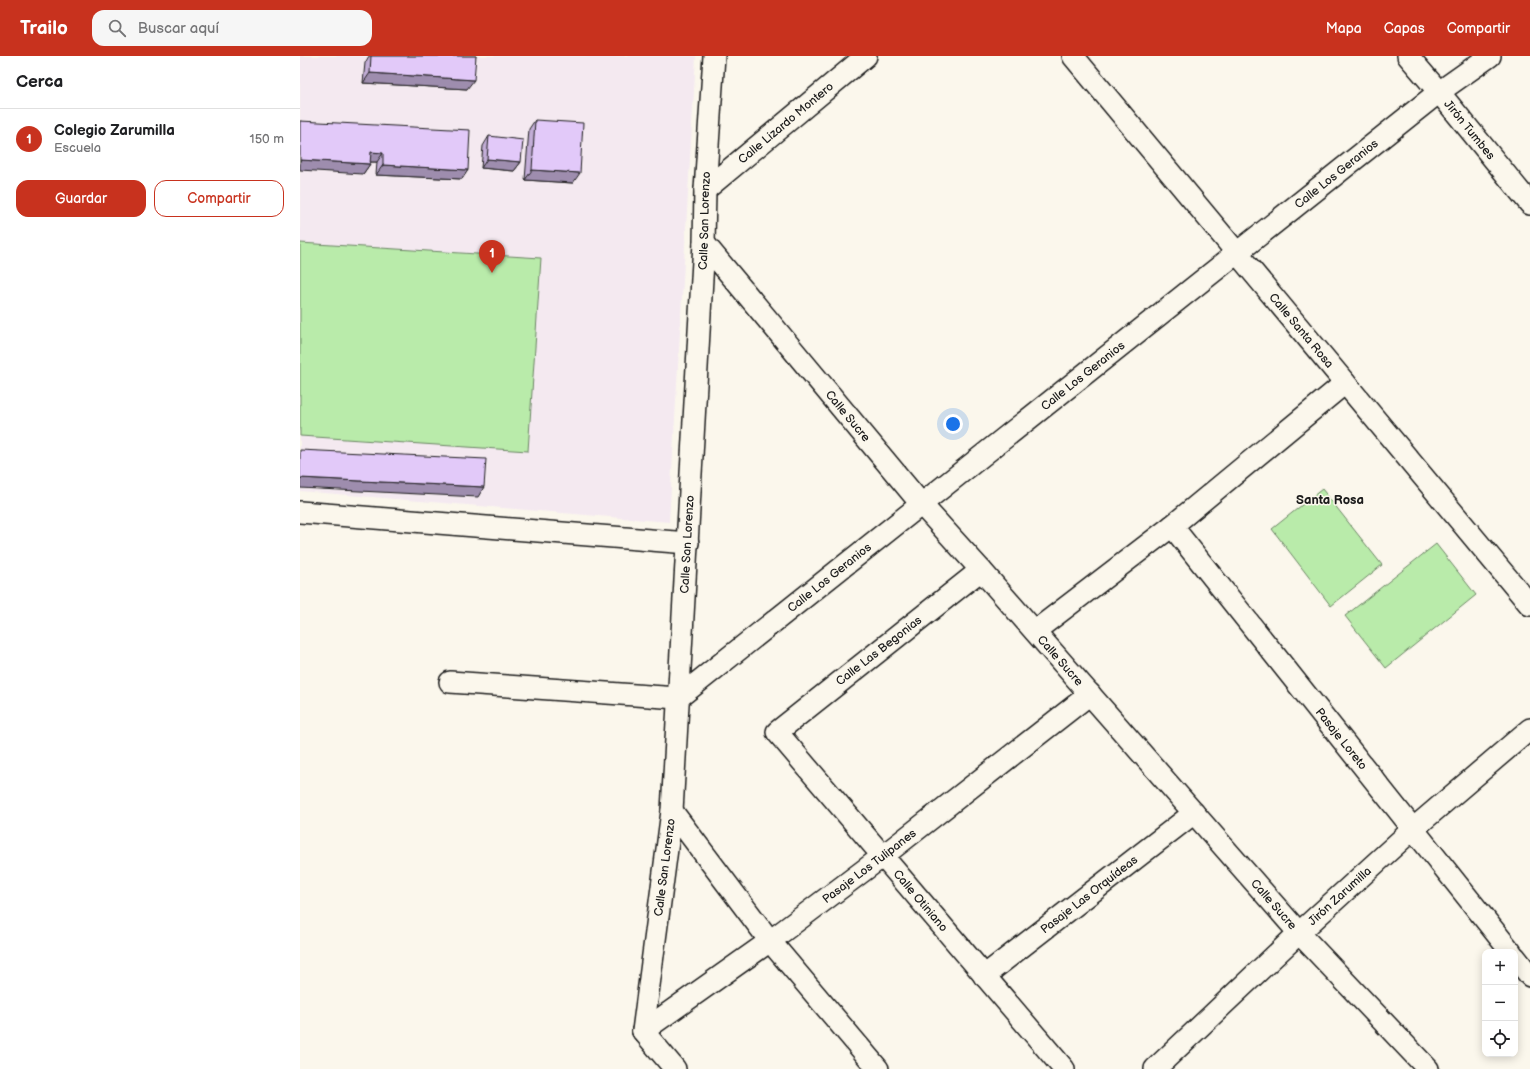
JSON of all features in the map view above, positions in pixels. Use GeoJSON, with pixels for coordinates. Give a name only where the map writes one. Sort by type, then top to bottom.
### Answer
{"type":"FeatureCollection","features":[{"type":"Feature","properties":{"kind":"street","name":"Calle San Lorenzo"},"geometry":{"type":"LineString","coordinates":[[642,1031],[672,811],[704,244],[705,190],[714,56]]}},
{"type":"Feature","properties":{"kind":"street","name":"Calle Lizardo Montero"},"geometry":{"type":"LineString","coordinates":[[705,190],[866,56]]}},
{"type":"Feature","properties":{"kind":"street","name":"Calle Santa Rosa"},"geometry":{"type":"LineString","coordinates":[[1073,56],[1530,605]]}},
{"type":"Feature","properties":{"kind":"street","name":"Jirón Tumbes"},"geometry":{"type":"LineString","coordinates":[[1408,56],[1440,92],[1530,204]]}},
{"type":"Feature","properties":{"kind":"street","name":"Calle Los Geranios"},"geometry":{"type":"LineString","coordinates":[[678,698],[1440,92],[1490,56]]}},
{"type":"Feature","properties":{"kind":"street","name":"Calle Sucre"},"geometry":{"type":"LineString","coordinates":[[704,244],[922,505],[1035,631],[1299,933],[1428,1069]]}},
{"type":"Feature","properties":{"kind":"street"},"geometry":{"type":"LineString","coordinates":[[1035,631],[1172,526],[1345,383]]}},
{"type":"Feature","properties":{"kind":"street"},"geometry":{"type":"LineString","coordinates":[[300,512],[688,543]]}},
{"type":"Feature","properties":{"kind":"street","name":"Pasaje Loreto"},"geometry":{"type":"LineString","coordinates":[[1172,526],[1509,949]]}},
{"type":"Feature","properties":{"kind":"street","name":"Calle Las Begonias"},"geometry":{"type":"LineString","coordinates":[[777,732],[981,570]]}},
{"type":"Feature","properties":{"kind":"street"},"geometry":{"type":"LineString","coordinates":[[450,682],[678,698]]}},
{"type":"Feature","properties":{"kind":"street","name":"Pasaje Los Tulipanes"},"geometry":{"type":"LineString","coordinates":[[642,1031],[770,941],[1090,694]]}},
{"type":"Feature","properties":{"kind":"street","name":"Jirón Zarumilla"},"geometry":{"type":"LineString","coordinates":[[1155,1069],[1299,933],[1413,829],[1530,729]]}},
{"type":"Feature","properties":{"kind":"street","name":"Calle Otiniano"},"geometry":{"type":"LineString","coordinates":[[777,732],[1064,1069]]}},
{"type":"Feature","properties":{"kind":"street"},"geometry":{"type":"LineString","coordinates":[[672,811],[770,941],[878,1069]]}},
{"type":"Feature","properties":{"kind":"street","name":"Pasaje Las Orquídeas"},"geometry":{"type":"LineString","coordinates":[[984,976],[1194,813]]}},
{"type":"Feature","properties":{"kind":"street"},"geometry":{"type":"LineString","coordinates":[[1518,961],[1530,976]]}},
{"type":"Feature","properties":{"kind":"street"},"geometry":{"type":"LineString","coordinates":[[642,1031],[675,1069]]}},
{"type":"Feature","properties":{"kind":"shaded area"},"geometry":{"type":"Polygon","coordinates":[[[300,56],[696,56],[669,522],[300,491],[300,56]]]}},
{"type":"Feature","properties":{"kind":"green space"},"geometry":{"type":"Polygon","coordinates":[[[300,243],[541,258],[528,451],[300,436],[300,243]]]}},
{"type":"Feature","properties":{"kind":"green space"},"geometry":{"type":"Polygon","coordinates":[[[1322,489],[1382,565],[1331,606],[1272,529],[1322,489]]]}},
{"type":"Feature","properties":{"kind":"green space"},"geometry":{"type":"Polygon","coordinates":[[[1436,544],[1476,595],[1386,668],[1345,616],[1436,544]]]}},
{"type":"Feature","properties":{"kind":"building"},"geometry":{"type":"Polygon","coordinates":[[[371,56],[476,56],[474,80],[370,73],[371,56]]]}},
{"type":"Feature","properties":{"kind":"building"},"geometry":{"type":"Polygon","coordinates":[[[535,120],[583,123],[580,173],[532,170],[535,120]]]}},
{"type":"Feature","properties":{"kind":"building"},"geometry":{"type":"Polygon","coordinates":[[[300,121],[470,130],[468,170],[383,165],[383,153],[371,152],[370,164],[300,160],[300,121]]]}},
{"type":"Feature","properties":{"kind":"building"},"geometry":{"type":"Polygon","coordinates":[[[489,136],[523,140],[521,162],[487,159],[489,136]]]}},
{"type":"Feature","properties":{"kind":"building"},"geometry":{"type":"Polygon","coordinates":[[[300,450],[486,459],[484,487],[300,478],[300,450]]]}},
{"type":"Feature","properties":{"kind":"place","name":"Colegio Zarumilla"},"geometry":{"type":"Point","coordinates":[492,273]}},
{"type":"Feature","properties":{"kind":"district","name":"Santa Rosa"},"geometry":{"type":"Point","coordinates":[1330,500]}}]}
